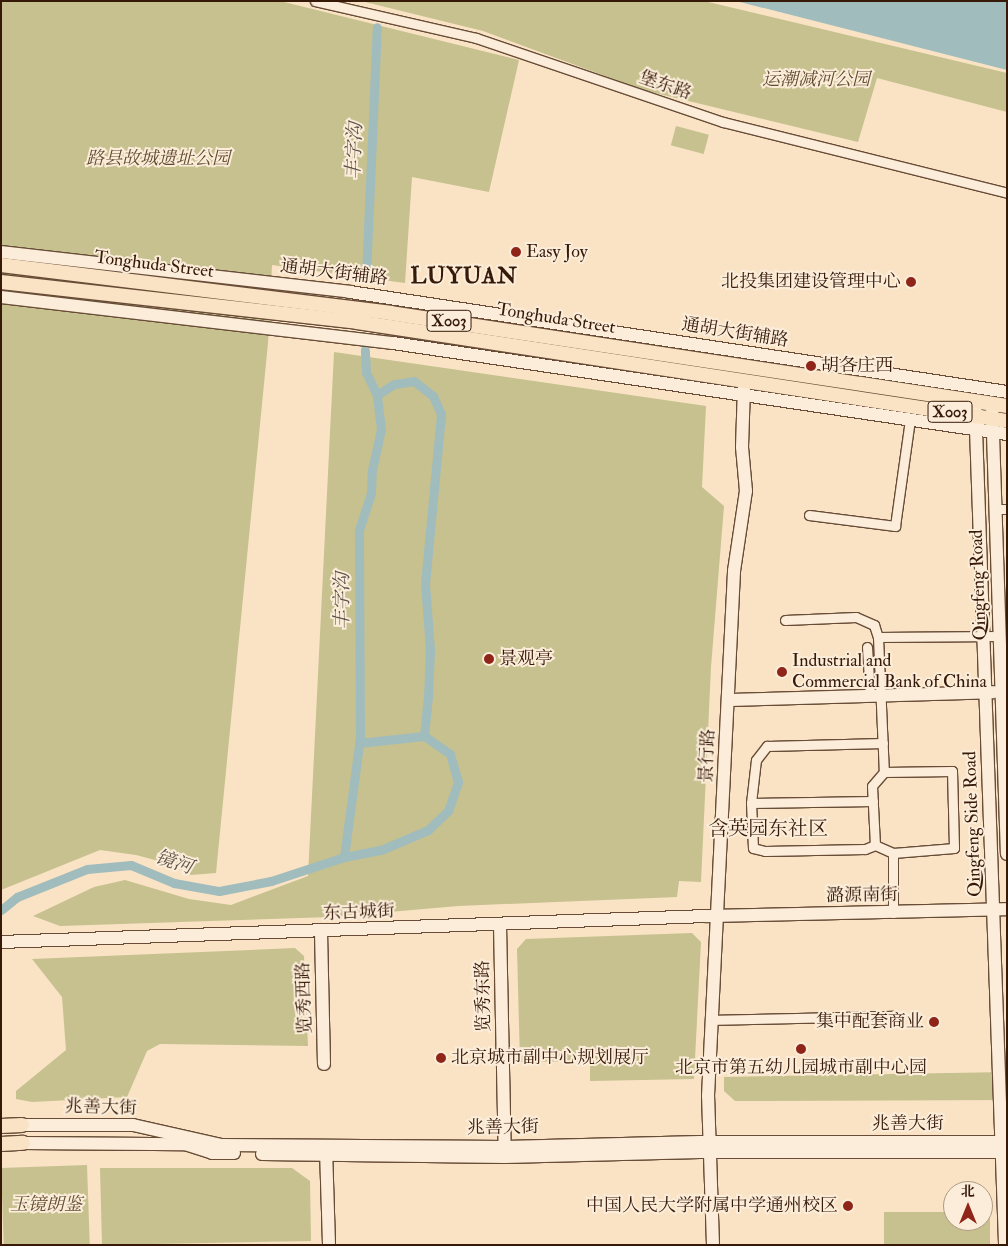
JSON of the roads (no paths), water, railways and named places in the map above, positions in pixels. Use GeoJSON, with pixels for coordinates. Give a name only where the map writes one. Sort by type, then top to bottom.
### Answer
{"type":"FeatureCollection","features":[{"type":"Feature","properties":{"kind":"main road","name":"Tonghuda Street"},"geometry":{"type":"LineString","coordinates":[[1,265],[390,313],[738,365],[894,396]]}},
{"type":"Feature","properties":{"kind":"main road","name":"Tonghuda Street"},"geometry":{"type":"LineString","coordinates":[[1,282],[356,322],[742,380],[894,396]]}},
{"type":"Feature","properties":{"kind":"main road","name":"X003"},"geometry":{"type":"LineString","coordinates":[[894,396],[1007,406]]}},
{"type":"Feature","properties":{"kind":"main road","name":"X003"},"geometry":{"type":"LineString","coordinates":[[894,396],[976,423],[991,425],[1007,421]]}},
{"type":"Feature","properties":{"kind":"main road","name":"兆善大街"},"geometry":{"type":"LineString","coordinates":[[1,1126],[22,1125]]}},
{"type":"Feature","properties":{"kind":"main road","name":"兆善大街"},"geometry":{"type":"LineString","coordinates":[[1,1144],[23,1143]]}},
{"type":"Feature","properties":{"kind":"street","name":"堡东路"},"geometry":{"type":"LineString","coordinates":[[316,1],[476,38],[723,122],[1007,193]]}},
{"type":"Feature","properties":{"kind":"street","name":"通胡大街辅路"},"geometry":{"type":"LineString","coordinates":[[1,252],[350,292],[1007,392]]}},
{"type":"Feature","properties":{"kind":"street"},"geometry":{"type":"LineString","coordinates":[[1,296],[349,337],[910,419],[976,423]]}},
{"type":"Feature","properties":{"kind":"street","name":"景行路"},"geometry":{"type":"LineString","coordinates":[[713,1245],[708,1096],[734,571],[746,491],[742,447],[746,394],[738,365]]}},
{"type":"Feature","properties":{"kind":"street","name":"Qingfeng Side Road"},"geometry":{"type":"LineString","coordinates":[[975,402],[993,910],[1004,1147],[1005,1245]]}},
{"type":"Feature","properties":{"kind":"street","name":"Qingfeng Road"},"geometry":{"type":"LineString","coordinates":[[992,404],[991,425],[998,636],[1003,692],[1007,854]]}},
{"type":"Feature","properties":{"kind":"street"},"geometry":{"type":"LineString","coordinates":[[809,515],[895,526],[910,419]]}},
{"type":"Feature","properties":{"kind":"street"},"geometry":{"type":"LineString","coordinates":[[991,425],[1007,434]]}},
{"type":"Feature","properties":{"kind":"street"},"geometry":{"type":"LineString","coordinates":[[994,509],[1007,509]]}},
{"type":"Feature","properties":{"kind":"street"},"geometry":{"type":"LineString","coordinates":[[785,620],[856,617],[874,625],[878,637],[875,695]]}},
{"type":"Feature","properties":{"kind":"street"},"geometry":{"type":"LineString","coordinates":[[878,637],[998,636]]}},
{"type":"Feature","properties":{"kind":"street"},"geometry":{"type":"LineString","coordinates":[[867,648],[883,743],[884,772],[872,786],[875,845]]}},
{"type":"Feature","properties":{"kind":"street"},"geometry":{"type":"LineString","coordinates":[[728,700],[1003,692]]}},
{"type":"Feature","properties":{"kind":"street"},"geometry":{"type":"LineString","coordinates":[[883,743],[767,746],[759,751],[756,760],[751,803],[753,848],[765,851],[856,849],[875,845],[893,853],[954,848],[952,771],[884,772]]}},
{"type":"Feature","properties":{"kind":"street"},"geometry":{"type":"LineString","coordinates":[[751,803],[873,801]]}},
{"type":"Feature","properties":{"kind":"street"},"geometry":{"type":"LineString","coordinates":[[893,853],[893,913]]}},
{"type":"Feature","properties":{"kind":"street","name":"潞源南街"},"geometry":{"type":"LineString","coordinates":[[718,916],[1007,909]]}},
{"type":"Feature","properties":{"kind":"street","name":"东古城街"},"geometry":{"type":"LineString","coordinates":[[1,942],[320,932],[718,916]]}},
{"type":"Feature","properties":{"kind":"street","name":"览秀东路"},"geometry":{"type":"LineString","coordinates":[[500,925],[505,1152]]}},
{"type":"Feature","properties":{"kind":"street","name":"览秀西路"},"geometry":{"type":"LineString","coordinates":[[320,932],[324,1064]]}},
{"type":"Feature","properties":{"kind":"street"},"geometry":{"type":"LineString","coordinates":[[712,1020],[892,1016]]}},
{"type":"Feature","properties":{"kind":"street","name":"兆善大街"},"geometry":{"type":"LineString","coordinates":[[22,1125],[133,1125],[222,1145],[326,1151]]}},
{"type":"Feature","properties":{"kind":"street","name":"兆善大街"},"geometry":{"type":"LineString","coordinates":[[23,1143],[185,1144],[212,1153],[326,1151],[505,1152],[711,1147],[1004,1147]]}},
{"type":"Feature","properties":{"kind":"street"},"geometry":{"type":"LineString","coordinates":[[326,1151],[329,1245]]}},
{"type":"Feature","properties":{"kind":"water"},"geometry":{"type":"Polygon","coordinates":[[[736,1],[1007,1],[1007,70],[736,1]]]}},
{"type":"Feature","properties":{"kind":"waterway","name":"丰字沟"},"geometry":{"type":"LineString","coordinates":[[366,276],[377,27]]}},
{"type":"Feature","properties":{"kind":"waterway","name":"丰字沟"},"geometry":{"type":"LineString","coordinates":[[344,857],[360,737],[359,530],[371,493],[372,470],[381,429],[377,395],[366,372],[365,350]]}},
{"type":"Feature","properties":{"kind":"waterway"},"geometry":{"type":"LineString","coordinates":[[359,743],[424,736],[428,696],[430,650],[425,584],[441,414],[433,396],[414,381],[394,384],[377,395]]}},
{"type":"Feature","properties":{"kind":"waterway","name":"镜河"},"geometry":{"type":"LineString","coordinates":[[1,910],[17,897],[87,869],[131,865],[174,883],[219,891],[271,881],[344,857],[381,850],[428,830],[448,811],[458,782],[450,754],[424,736]]}},
{"type":"Feature","properties":{"kind":"place","name":"Easy Joy"},"geometry":{"type":"Point","coordinates":[516,252]}},
{"type":"Feature","properties":{"kind":"place","name":"北投集团建设管理中心"},"geometry":{"type":"Point","coordinates":[911,282]}},
{"type":"Feature","properties":{"kind":"place","name":"胡各庄西"},"geometry":{"type":"Point","coordinates":[811,366]}},
{"type":"Feature","properties":{"kind":"place","name":"景观亭"},"geometry":{"type":"Point","coordinates":[489,659]}},
{"type":"Feature","properties":{"kind":"place","name":"Industrial and Commercial Bank of China"},"geometry":{"type":"Point","coordinates":[782,672]}},
{"type":"Feature","properties":{"kind":"place","name":"集中配套商业"},"geometry":{"type":"Point","coordinates":[934,1022]}},
{"type":"Feature","properties":{"kind":"place","name":"北京市第五幼儿园城市副中心园"},"geometry":{"type":"Point","coordinates":[801,1049]}},
{"type":"Feature","properties":{"kind":"place","name":"北京城市副中心规划展厅"},"geometry":{"type":"Point","coordinates":[441,1058]}},
{"type":"Feature","properties":{"kind":"place","name":"中国人民大学附属中学通州校区"},"geometry":{"type":"Point","coordinates":[848,1206]}},
{"type":"Feature","properties":{"kind":"district","name":"LUYUAN"},"geometry":{"type":"Point","coordinates":[464,277]}},
{"type":"Feature","properties":{"kind":"district","name":"含英园东社区"},"geometry":{"type":"Point","coordinates":[768,828]}},
{"type":"Feature","properties":{"kind":"park label","name":"运潮减河公园"},"geometry":{"type":"Point","coordinates":[816,80]}},
{"type":"Feature","properties":{"kind":"park label","name":"路县故城遗址公园"},"geometry":{"type":"Point","coordinates":[158,159]}},
{"type":"Feature","properties":{"kind":"park label","name":"玉镜朗鉴"},"geometry":{"type":"Point","coordinates":[46,1205]}}]}
